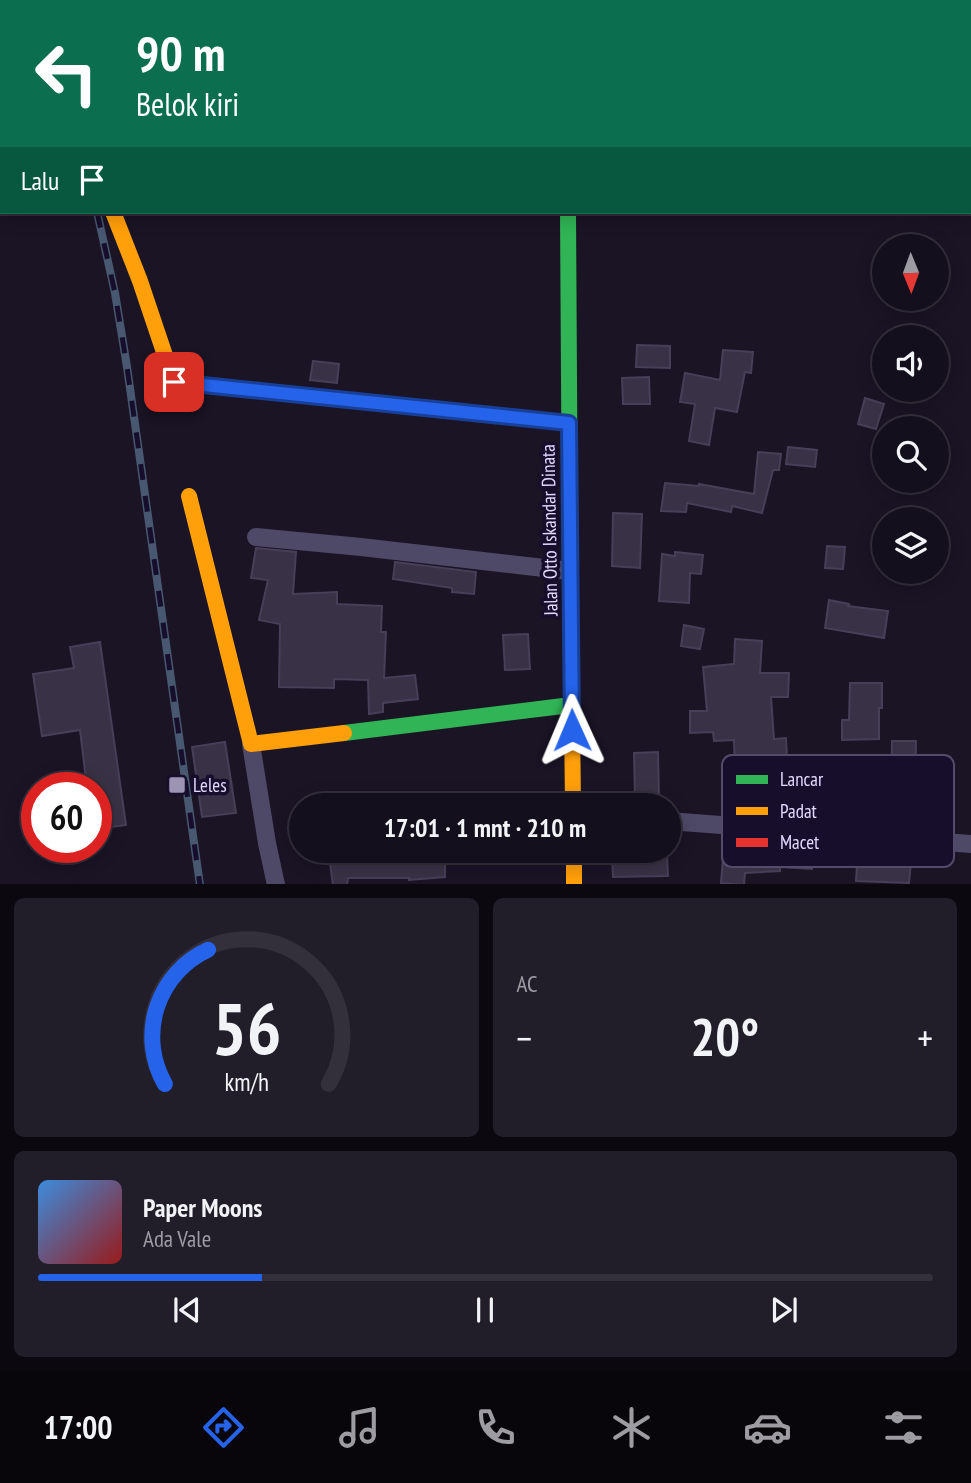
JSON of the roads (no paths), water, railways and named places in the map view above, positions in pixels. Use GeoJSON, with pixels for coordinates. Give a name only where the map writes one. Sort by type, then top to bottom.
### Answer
{"type":"FeatureCollection","features":[{"type":"Feature","properties":{"kind":"street"},"geometry":{"type":"LineString","coordinates":[[114,214],[174,382],[569,423]]}},
{"type":"Feature","properties":{"kind":"street","name":"Jalan Otto Iskandar Dinata"},"geometry":{"type":"LineString","coordinates":[[568,214],[573,793]]}},
{"type":"Feature","properties":{"kind":"street"},"geometry":{"type":"LineString","coordinates":[[189,496],[251,744],[276,884]]}},
{"type":"Feature","properties":{"kind":"street"},"geometry":{"type":"LineString","coordinates":[[256,537],[570,571]]}},
{"type":"Feature","properties":{"kind":"street"},"geometry":{"type":"LineString","coordinates":[[251,744],[571,705]]}},
{"type":"Feature","properties":{"kind":"street"},"geometry":{"type":"LineString","coordinates":[[681,822],[722,825]]}},
{"type":"Feature","properties":{"kind":"street"},"geometry":{"type":"LineString","coordinates":[[574,863],[574,884]]}},
{"type":"Feature","properties":{"kind":"railway"},"geometry":{"type":"LineString","coordinates":[[97,214],[115,293],[127,367],[200,884]]}},
{"type":"Feature","properties":{"kind":"place","name":"Leles"},"geometry":{"type":"Point","coordinates":[177,785]}}]}
